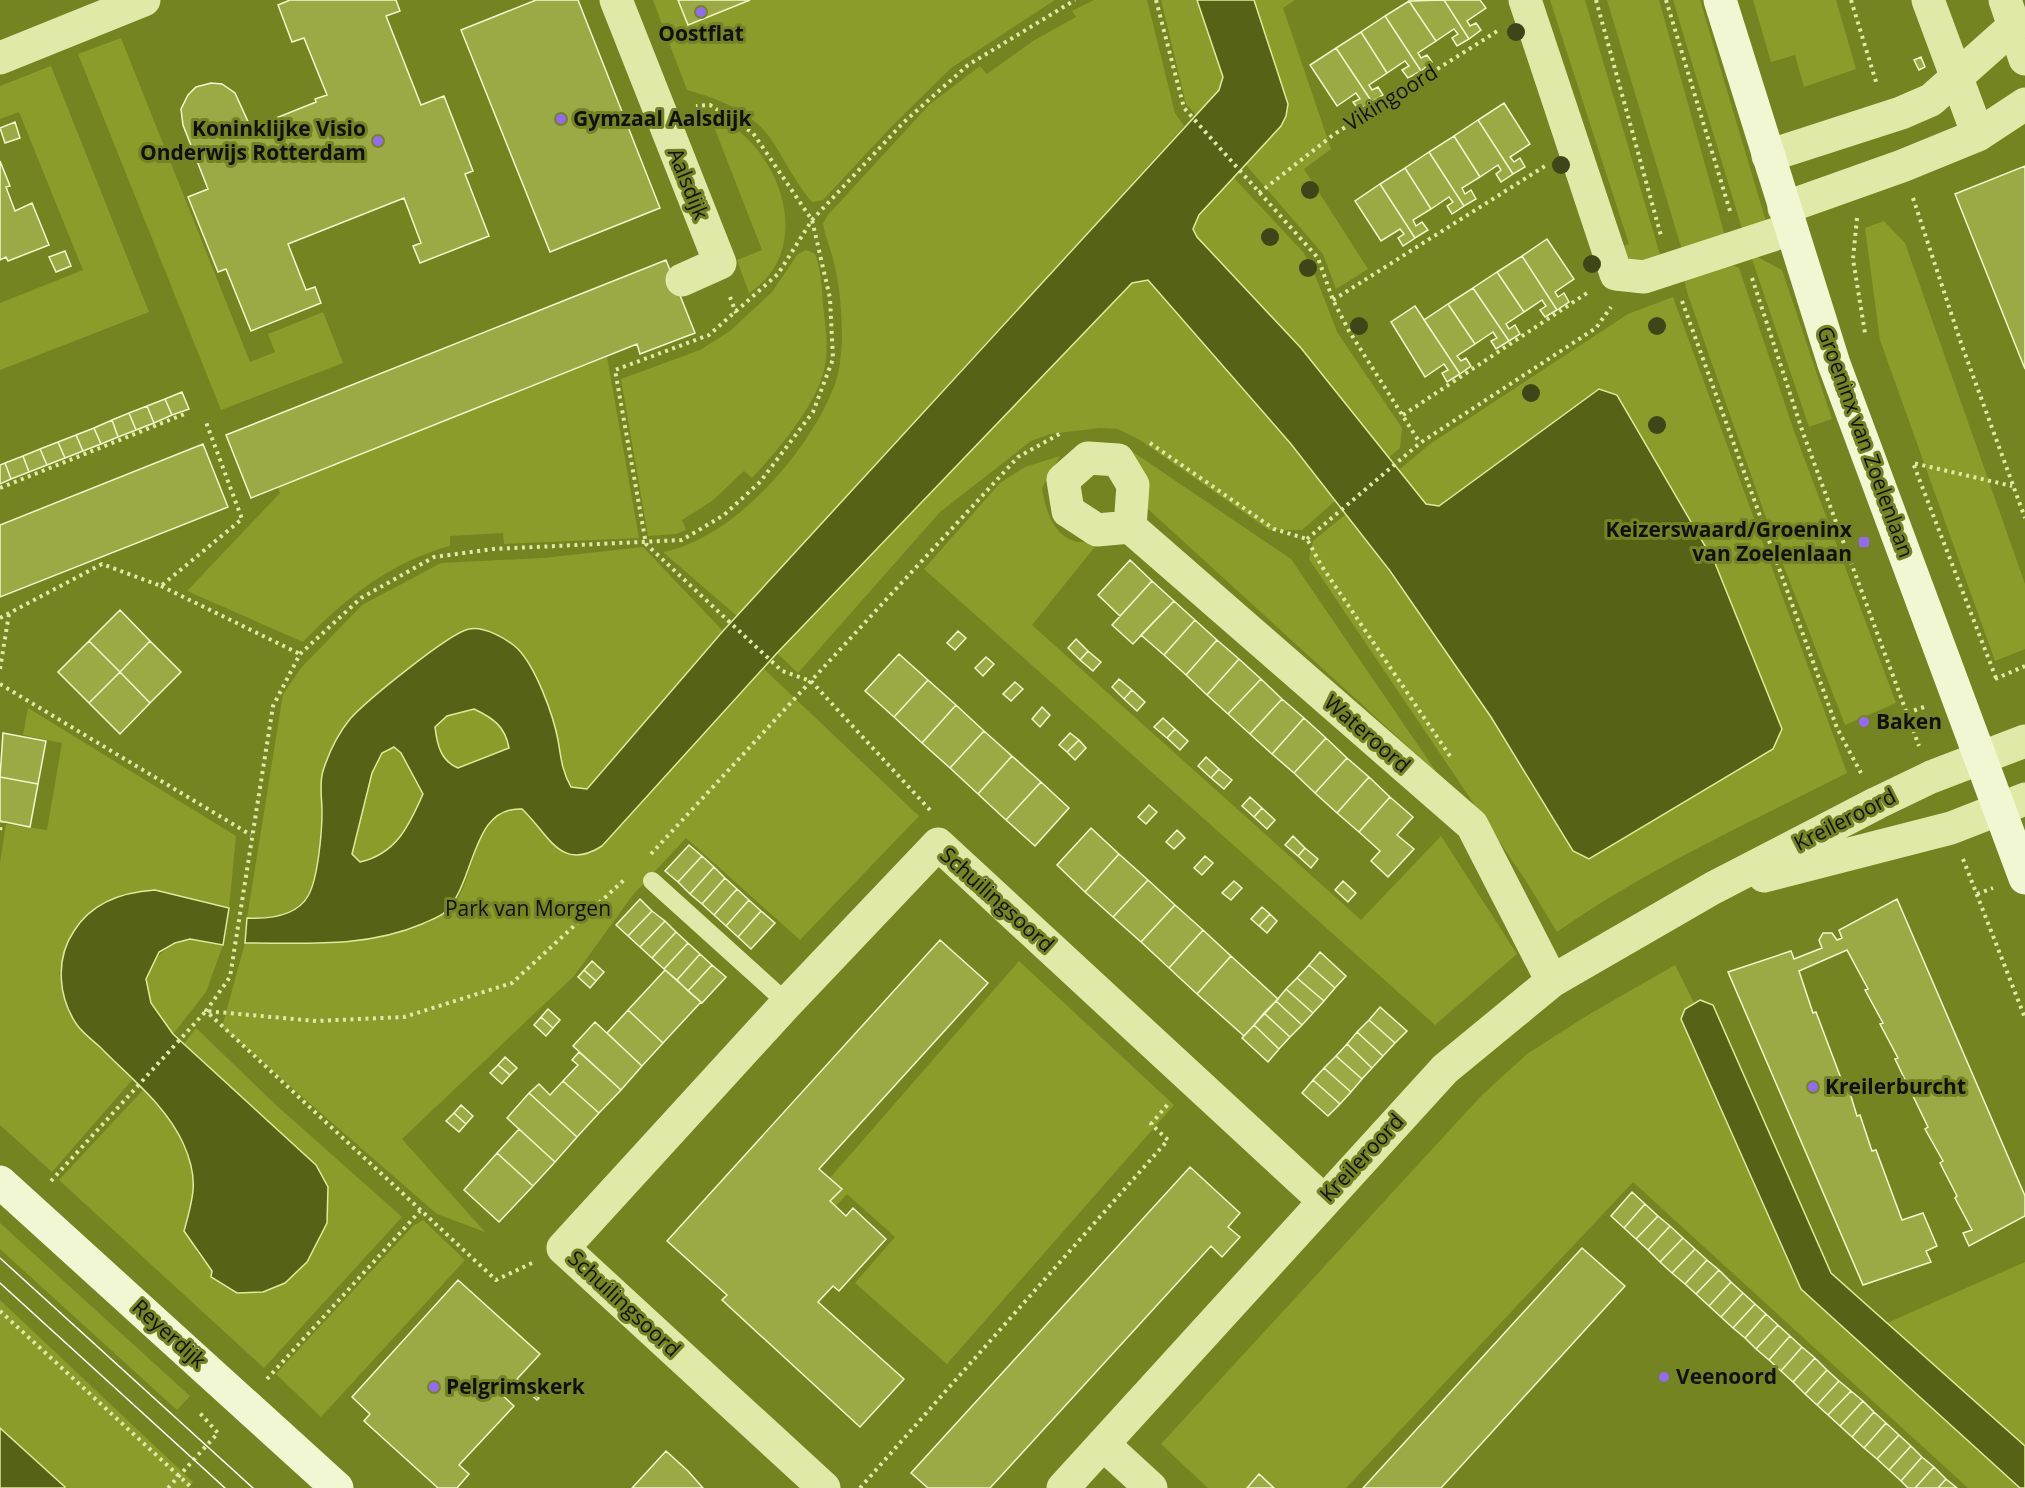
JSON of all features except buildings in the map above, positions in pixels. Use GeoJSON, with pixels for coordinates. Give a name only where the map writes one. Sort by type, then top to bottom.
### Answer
{"type":"FeatureCollection","features":[{"type":"Feature","properties":{"kind":"main road","name":"Groeninx van Zoelenlaan"},"geometry":{"type":"LineString","coordinates":[[1720,0],[1834,364],[1980,758],[2012,804],[2025,878]]}},
{"type":"Feature","properties":{"kind":"main road","name":"Reyerdijk"},"geometry":{"type":"LineString","coordinates":[[0,1182],[337,1488]]}},
{"type":"Feature","properties":{"kind":"street"},"geometry":{"type":"LineString","coordinates":[[0,58],[144,0]]}},
{"type":"Feature","properties":{"kind":"street","name":"Aalsdijk"},"geometry":{"type":"LineString","coordinates":[[616,0],[720,263],[682,280]]}},
{"type":"Feature","properties":{"kind":"street"},"geometry":{"type":"LineString","coordinates":[[1928,0],[1978,135]]}},
{"type":"Feature","properties":{"kind":"street"},"geometry":{"type":"LineString","coordinates":[[1527,5],[1616,274],[1644,278],[1670,268],[1978,135],[2025,104]]}},
{"type":"Feature","properties":{"kind":"street"},"geometry":{"type":"LineString","coordinates":[[1768,156],[1887,118],[1931,100],[1957,76],[2010,12]]}},
{"type":"Feature","properties":{"kind":"street"},"geometry":{"type":"LineString","coordinates":[[2010,12],[2025,60]]}},
{"type":"Feature","properties":{"kind":"street","name":"Wateroord"},"geometry":{"type":"LineString","coordinates":[[1130,527],[1472,825],[1552,981]]}},
{"type":"Feature","properties":{"kind":"street","name":"Kreileroord"},"geometry":{"type":"LineString","coordinates":[[1064,1488],[1323,1200],[1445,1069],[1552,981],[1713,888],[1877,803],[1930,777],[2025,741]]}},
{"type":"Feature","properties":{"kind":"street","name":"Kreileroord"},"geometry":{"type":"LineString","coordinates":[[1713,888],[1951,828],[2012,804]]}},
{"type":"Feature","properties":{"kind":"street","name":"Schuilingsoord"},"geometry":{"type":"LineString","coordinates":[[824,1488],[563,1248],[787,1003],[938,844],[1323,1200]]}},
{"type":"Feature","properties":{"kind":"street"},"geometry":{"type":"LineString","coordinates":[[1103,1444],[1151,1488]]}},
{"type":"Feature","properties":{"kind":"lane"},"geometry":{"type":"LineString","coordinates":[[652,881],[787,1003]]}},
{"type":"Feature","properties":{"kind":"path"},"geometry":{"type":"LineString","coordinates":[[938,844],[937,817],[811,681],[782,671],[646,544],[615,370],[709,335],[778,274],[812,219],[903,123],[968,66],[1075,0]]}},
{"type":"Feature","properties":{"kind":"path"},"geometry":{"type":"LineString","coordinates":[[1156,0],[1184,108],[1318,258],[1333,300],[1348,331],[1420,443]]}},
{"type":"Feature","properties":{"kind":"path"},"geometry":{"type":"LineString","coordinates":[[1596,0],[1670,268],[1837,728],[1877,803]]}},
{"type":"Feature","properties":{"kind":"path"},"geometry":{"type":"LineString","coordinates":[[1851,0],[1887,118]]}},
{"type":"Feature","properties":{"kind":"path","name":"Vikingoord"},"geometry":{"type":"LineString","coordinates":[[1259,194],[1332,135],[1527,5]]}},
{"type":"Feature","properties":{"kind":"path"},"geometry":{"type":"LineString","coordinates":[[27,1207],[206,1011],[230,977],[273,706],[300,654],[361,598],[434,557],[493,549],[646,544],[682,540],[724,515],[760,482],[813,412],[833,359],[830,298],[812,219],[753,133],[710,105],[659,110]]}},
{"type":"Feature","properties":{"kind":"path"},"geometry":{"type":"LineString","coordinates":[[1333,300],[1573,148]]}},
{"type":"Feature","properties":{"kind":"path"},"geometry":{"type":"LineString","coordinates":[[1902,166],[1961,343],[2025,518]]}},
{"type":"Feature","properties":{"kind":"path"},"geometry":{"type":"LineString","coordinates":[[1858,210],[1853,259],[1864,333]]}},
{"type":"Feature","properties":{"kind":"path"},"geometry":{"type":"LineString","coordinates":[[1403,415],[1616,274]]}},
{"type":"Feature","properties":{"kind":"path"},"geometry":{"type":"LineString","coordinates":[[1307,539],[1420,443],[1596,328],[1614,303],[1616,274]]}},
{"type":"Feature","properties":{"kind":"path"},"geometry":{"type":"LineString","coordinates":[[0,488],[187,414]]}},
{"type":"Feature","properties":{"kind":"path"},"geometry":{"type":"LineString","coordinates":[[161,586],[242,519],[206,422]]}},
{"type":"Feature","properties":{"kind":"path"},"geometry":{"type":"LineString","coordinates":[[646,859],[1018,457],[1059,433],[1070,431]]}},
{"type":"Feature","properties":{"kind":"path"},"geometry":{"type":"LineString","coordinates":[[1803,433],[1930,777]]}},
{"type":"Feature","properties":{"kind":"path"},"geometry":{"type":"LineString","coordinates":[[1142,437],[1274,529],[1307,539],[1321,565],[1455,763]]}},
{"type":"Feature","properties":{"kind":"path"},"geometry":{"type":"LineString","coordinates":[[1996,678],[1912,463],[2013,486]]}},
{"type":"Feature","properties":{"kind":"path"},"geometry":{"type":"LineString","coordinates":[[0,618],[102,564],[161,586],[300,654]]}},
{"type":"Feature","properties":{"kind":"path"},"geometry":{"type":"LineString","coordinates":[[0,669],[9,613]]}},
{"type":"Feature","properties":{"kind":"path"},"geometry":{"type":"LineString","coordinates":[[0,684],[251,835]]}},
{"type":"Feature","properties":{"kind":"path"},"geometry":{"type":"LineString","coordinates":[[0,830],[2,821]]}},
{"type":"Feature","properties":{"kind":"path"},"geometry":{"type":"LineString","coordinates":[[1951,828],[2025,1018]]}},
{"type":"Feature","properties":{"kind":"path"},"geometry":{"type":"LineString","coordinates":[[206,1011],[316,1022],[404,1017],[512,983],[630,874]]}},
{"type":"Feature","properties":{"kind":"path"},"geometry":{"type":"LineString","coordinates":[[206,1011],[496,1280],[563,1248]]}},
{"type":"Feature","properties":{"kind":"path"},"geometry":{"type":"LineString","coordinates":[[860,1488],[1168,1140],[1151,1124],[1191,1077]]}},
{"type":"Feature","properties":{"kind":"path"},"geometry":{"type":"LineString","coordinates":[[260,1372],[267,1379],[420,1211]]}},
{"type":"Feature","properties":{"kind":"path"},"geometry":{"type":"LineString","coordinates":[[0,1311],[192,1488]]}},
{"type":"Feature","properties":{"kind":"path"},"geometry":{"type":"LineString","coordinates":[[168,1488],[218,1433],[197,1412],[222,1383]]}},
{"type":"Feature","properties":{"kind":"green space"},"geometry":{"type":"Polygon","coordinates":[[[653,0],[678,0],[688,25],[750,0],[1055,0],[951,68],[892,126],[823,200],[812,202],[763,129],[734,107],[687,90],[653,0]]]}},
{"type":"Feature","properties":{"kind":"green space"},"geometry":{"type":"Polygon","coordinates":[[[1094,0],[1147,0],[1175,113],[1184,126],[738,617],[663,552],[690,544],[717,529],[743,510],[768,487],[790,461],[825,407],[837,377],[842,341],[837,279],[823,224],[827,216],[929,105],[980,66],[987,74],[1033,41],[1076,17],[1072,11],[1094,0]]]}},
{"type":"Feature","properties":{"kind":"green space"},"geometry":{"type":"Polygon","coordinates":[[[1161,0],[1197,0],[1223,77],[1219,90],[1197,116],[1186,104],[1161,0]]]}},
{"type":"Feature","properties":{"kind":"green space"},"geometry":{"type":"Polygon","coordinates":[[[1254,0],[1295,0],[1283,8],[1331,149],[1304,169],[1368,269],[1336,289],[1323,254],[1246,165],[1281,126],[1288,104],[1254,0]]]}},
{"type":"Feature","properties":{"kind":"green space"},"geometry":{"type":"Polygon","coordinates":[[[1550,0],[1585,0],[1661,258],[1636,261],[1614,249],[1629,244],[1550,0]]]}},
{"type":"Feature","properties":{"kind":"green space"},"geometry":{"type":"Polygon","coordinates":[[[1607,0],[1659,0],[1725,236],[1682,250],[1607,0]]]}},
{"type":"Feature","properties":{"kind":"green space"},"geometry":{"type":"Polygon","coordinates":[[[1673,0],[1700,0],[1767,225],[1743,232],[1673,0]]]}},
{"type":"Feature","properties":{"kind":"green space"},"geometry":{"type":"Polygon","coordinates":[[[1753,0],[1836,0],[1856,69],[1804,87],[1795,55],[1771,62],[1753,0]]]}},
{"type":"Feature","properties":{"kind":"green space"},"geometry":{"type":"Polygon","coordinates":[[[121,38],[250,362],[275,352],[268,334],[323,312],[343,363],[221,410],[78,54],[121,38]]]}},
{"type":"Feature","properties":{"kind":"green space"},"geometry":{"type":"Polygon","coordinates":[[[51,66],[149,312],[0,370],[0,303],[83,270],[19,112],[0,119],[0,86],[51,66]]]}},
{"type":"Feature","properties":{"kind":"green space"},"geometry":{"type":"Polygon","coordinates":[[[709,114],[733,127],[754,146],[770,169],[781,195],[785,222],[782,249],[770,273],[749,293],[737,260],[762,250],[709,114]]]}},
{"type":"Feature","properties":{"kind":"green space"},"geometry":{"type":"Polygon","coordinates":[[[1233,177],[1303,252],[1312,267],[1337,332],[1402,428],[1400,448],[1388,458],[1301,348],[1197,237],[1193,229],[1195,221],[1233,177]]]}},
{"type":"Feature","properties":{"kind":"green space"},"geometry":{"type":"Polygon","coordinates":[[[1884,221],[1905,243],[2025,584],[2025,649],[1995,661],[1880,340],[1865,228],[1884,221]]]}},
{"type":"Feature","properties":{"kind":"green space"},"geometry":{"type":"Polygon","coordinates":[[[806,250],[815,254],[819,266],[827,346],[822,376],[808,408],[786,439],[752,478],[744,471],[712,501],[682,520],[686,530],[676,534],[648,536],[621,379],[700,350],[730,331],[772,292],[797,255],[806,250]]]}},
{"type":"Feature","properties":{"kind":"green space"},"geometry":{"type":"Polygon","coordinates":[[[1750,253],[1782,270],[1832,419],[1809,427],[1750,253]]]}},
{"type":"Feature","properties":{"kind":"green space"},"geometry":{"type":"Polygon","coordinates":[[[1723,261],[1739,268],[1794,431],[1896,703],[1845,725],[1773,538],[1687,292],[1684,278],[1723,261]]]}},
{"type":"Feature","properties":{"kind":"green space"},"geometry":{"type":"Polygon","coordinates":[[[1149,280],[1291,444],[1335,501],[1302,530],[1269,530],[1140,440],[1118,429],[1100,428],[1050,434],[1031,441],[940,512],[798,673],[777,653],[1132,283],[1149,280]]]}},
{"type":"Feature","properties":{"kind":"green space"},"geometry":{"type":"Polygon","coordinates":[[[1673,297],[1847,773],[1662,867],[1557,932],[1528,884],[1309,559],[1313,541],[1346,514],[1449,653],[1589,859],[1773,749],[1782,728],[1715,563],[1617,395],[1599,389],[1439,506],[1426,504],[1399,470],[1430,444],[1628,314],[1673,297]]]}},
{"type":"Feature","properties":{"kind":"green space"},"geometry":{"type":"Polygon","coordinates":[[[607,357],[639,538],[504,544],[503,533],[450,536],[450,546],[408,561],[370,584],[335,611],[303,642],[187,591],[280,493],[278,487],[607,357]]]}},
{"type":"Feature","properties":{"kind":"green space"},"geometry":{"type":"Polygon","coordinates":[[[1133,452],[1291,559],[1437,773],[1148,509],[1147,481],[1133,452]]]}},
{"type":"Feature","properties":{"kind":"green space"},"geometry":{"type":"Polygon","coordinates":[[[1060,456],[1042,488],[1052,522],[1070,540],[1082,542],[1102,538],[1032,625],[1361,920],[1441,836],[1517,954],[1435,1025],[924,569],[1000,483],[1025,467],[1060,456]]]}},
{"type":"Feature","properties":{"kind":"green space"},"geometry":{"type":"Polygon","coordinates":[[[643,547],[723,631],[587,789],[570,787],[567,781],[546,703],[517,649],[321,774],[318,857],[311,888],[306,898],[287,913],[263,918],[247,918],[283,694],[301,668],[362,605],[441,563],[543,558],[643,547]]]}},
{"type":"Feature","properties":{"kind":"green space","name":"Park van Morgen"},"geometry":{"type":"Polygon","coordinates":[[[764,669],[919,816],[800,940],[686,838],[632,896],[574,976],[402,1139],[485,1232],[437,1214],[222,1027],[245,943],[347,942],[396,934],[420,926],[443,914],[455,903],[464,887],[481,835],[490,821],[503,811],[522,808],[547,838],[590,854],[602,846],[764,669]]]}},
{"type":"Feature","properties":{"kind":"green space"},"geometry":{"type":"Polygon","coordinates":[[[28,708],[236,836],[229,908],[213,905],[59,972],[64,997],[77,1025],[132,1080],[52,1172],[0,1125],[0,863],[6,824],[47,830],[62,743],[23,735],[28,708]]]}},
{"type":"Feature","properties":{"kind":"green space"},"geometry":{"type":"Polygon","coordinates":[[[474,708],[498,724],[509,748],[459,768],[448,761],[441,752],[435,727],[447,716],[474,708]]]}},
{"type":"Feature","properties":{"kind":"green space"},"geometry":{"type":"Polygon","coordinates":[[[394,747],[401,753],[423,794],[400,837],[383,852],[360,862],[352,854],[372,773],[382,753],[394,747]]]}},
{"type":"Feature","properties":{"kind":"green space"},"geometry":{"type":"Polygon","coordinates":[[[190,939],[223,945],[206,992],[173,1034],[153,1006],[147,990],[147,979],[154,961],[161,954],[190,939]]]}},
{"type":"Feature","properties":{"kind":"green space"},"geometry":{"type":"Polygon","coordinates":[[[1019,961],[1174,1105],[947,1364],[855,1283],[895,1237],[847,1194],[833,1209],[816,1194],[1019,961]]]}},
{"type":"Feature","properties":{"kind":"green space"},"geometry":{"type":"Polygon","coordinates":[[[1675,965],[1694,1003],[1685,1009],[1801,1289],[2020,1488],[1968,1488],[1633,1182],[1346,1488],[1208,1488],[1161,1444],[1482,1095],[1527,1054],[1588,1015],[1675,965]]]}},
{"type":"Feature","properties":{"kind":"green space"},"geometry":{"type":"Polygon","coordinates":[[[196,1028],[276,1105],[402,1217],[264,1368],[59,1180],[143,1090],[173,1123],[190,1162],[195,1192],[196,1251],[212,1271],[327,1224],[328,1187],[316,1165],[184,1044],[196,1028]]]}},
{"type":"Feature","properties":{"kind":"green space"},"geometry":{"type":"Polygon","coordinates":[[[423,1220],[465,1260],[321,1417],[276,1374],[413,1226],[423,1220]]]}},
{"type":"Feature","properties":{"kind":"green space"},"geometry":{"type":"Polygon","coordinates":[[[0,1223],[190,1396],[177,1410],[0,1249],[0,1223]]]}},
{"type":"Feature","properties":{"kind":"green space"},"geometry":{"type":"Polygon","coordinates":[[[2025,1262],[2025,1446],[1887,1323],[2025,1262]]]}},
{"type":"Feature","properties":{"kind":"green space"},"geometry":{"type":"Polygon","coordinates":[[[0,1300],[193,1482],[188,1488],[0,1488],[0,1300]]]}},
{"type":"Feature","properties":{"kind":"shaded area"},"geometry":{"type":"Polygon","coordinates":[[[1197,0],[1254,0],[1288,104],[1286,116],[1281,126],[1199,215],[1193,229],[1197,237],[1301,348],[1426,504],[1439,506],[1599,389],[1617,395],[1715,563],[1782,729],[1773,749],[1589,859],[1573,851],[1491,717],[1390,571],[1291,444],[1148,280],[1132,283],[777,653],[602,846],[588,853],[575,855],[565,852],[556,847],[522,809],[505,811],[493,819],[483,832],[456,898],[438,917],[401,932],[357,941],[245,943],[247,918],[281,915],[296,908],[308,896],[317,867],[320,843],[322,776],[331,750],[345,725],[389,684],[459,633],[469,629],[489,631],[508,641],[525,657],[548,705],[568,781],[571,787],[587,789],[723,631],[1219,90],[1223,77],[1197,0]],[[474,709],[447,716],[435,727],[441,752],[452,765],[458,768],[509,748],[501,728],[474,709]],[[394,747],[382,753],[372,773],[352,854],[360,862],[383,852],[400,837],[423,794],[401,753],[394,747]]]}},
{"type":"Feature","properties":{"kind":"shaded area"},"geometry":{"type":"Polygon","coordinates":[[[155,890],[229,908],[223,945],[190,939],[175,943],[159,952],[146,979],[151,1003],[173,1034],[316,1165],[328,1187],[327,1223],[307,1262],[285,1283],[263,1292],[237,1293],[211,1277],[212,1271],[184,1231],[192,1197],[193,1177],[188,1155],[176,1129],[146,1092],[79,1028],[66,1002],[61,978],[64,954],[68,942],[81,921],[109,900],[131,893],[155,890]]]}},
{"type":"Feature","properties":{"kind":"shaded area"},"geometry":{"type":"Polygon","coordinates":[[[1700,1000],[1713,1005],[1831,1273],[2025,1446],[2025,1488],[2020,1488],[1801,1289],[1681,1019],[1685,1009],[1700,1000]]]}},
{"type":"Feature","properties":{"kind":"shaded area"},"geometry":{"type":"Polygon","coordinates":[[[0,1428],[65,1487],[0,1488],[0,1428]]]}},
{"type":"Feature","properties":{"kind":"tram line"},"geometry":{"type":"LineString","coordinates":[[0,1258],[253,1488]]}},
{"type":"Feature","properties":{"kind":"tram line"},"geometry":{"type":"LineString","coordinates":[[0,1283],[225,1488]]}},
{"type":"Feature","properties":{"kind":"place","name":"Oostflat"},"geometry":{"type":"Point","coordinates":[701,12]}},
{"type":"Feature","properties":{"kind":"place","name":"Gymzaal Aalsdijk"},"geometry":{"type":"Point","coordinates":[561,119]}},
{"type":"Feature","properties":{"kind":"place","name":"Koninklijke Visio Onderwijs Rotterdam"},"geometry":{"type":"Point","coordinates":[378,141]}},
{"type":"Feature","properties":{"kind":"place","name":"Keizerswaard/Groeninx van Zoelenlaan"},"geometry":{"type":"Point","coordinates":[1864,542]}},
{"type":"Feature","properties":{"kind":"place","name":"Baken"},"geometry":{"type":"Point","coordinates":[1864,722]}},
{"type":"Feature","properties":{"kind":"place","name":"Kreilerburcht"},"geometry":{"type":"Point","coordinates":[1813,1087]}},
{"type":"Feature","properties":{"kind":"place","name":"Veenoord"},"geometry":{"type":"Point","coordinates":[1664,1377]}},
{"type":"Feature","properties":{"kind":"place","name":"Pelgrimskerk"},"geometry":{"type":"Point","coordinates":[434,1387]}}]}
